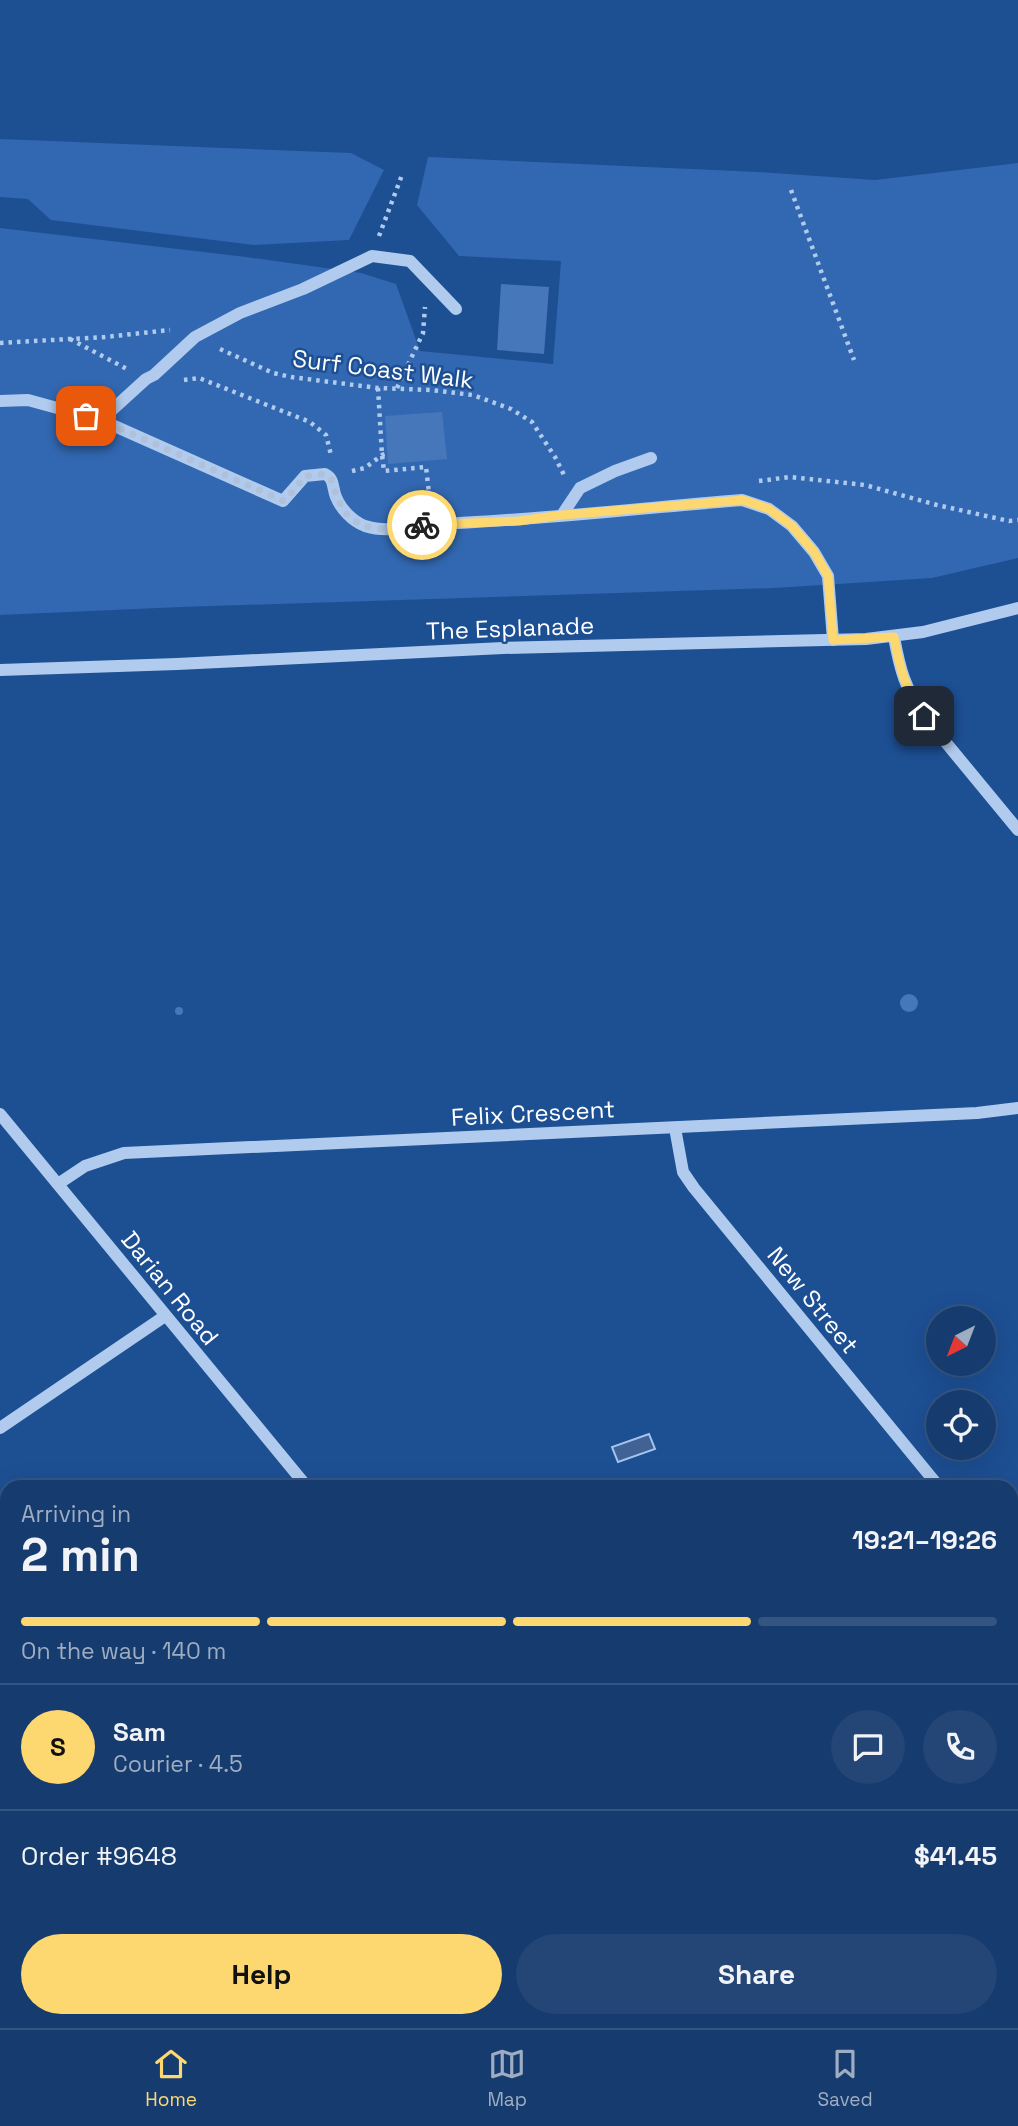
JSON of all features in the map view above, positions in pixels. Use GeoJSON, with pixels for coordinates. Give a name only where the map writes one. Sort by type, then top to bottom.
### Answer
{"type":"FeatureCollection","features":[{"type":"Feature","properties":{"kind":"street"},"geometry":{"type":"LineString","coordinates":[[101,420],[195,337],[240,313],[303,289],[372,256],[410,261],[456,309]]}},
{"type":"Feature","properties":{"kind":"street"},"geometry":{"type":"LineString","coordinates":[[0,401],[28,400],[101,420],[284,501],[305,476],[316,474],[330,477],[342,508],[356,522],[384,530],[519,521],[743,500],[769,509],[792,526],[814,552],[828,576],[833,640]]}},
{"type":"Feature","properties":{"kind":"street"},"geometry":{"type":"LineString","coordinates":[[562,515],[580,488],[651,458]]}},
{"type":"Feature","properties":{"kind":"street","name":"The Esplanade"},"geometry":{"type":"LineString","coordinates":[[0,670],[503,648],[894,637],[1018,608]]}},
{"type":"Feature","properties":{"kind":"street"},"geometry":{"type":"LineString","coordinates":[[894,637],[900,671],[911,696],[924,716],[1018,830]]}},
{"type":"Feature","properties":{"kind":"street","name":"Felix Crescent"},"geometry":{"type":"LineString","coordinates":[[58,1184],[85,1166],[124,1153],[977,1113],[1018,1108]]}},
{"type":"Feature","properties":{"kind":"street","name":"Darian Road"},"geometry":{"type":"LineString","coordinates":[[2,1122],[58,1184],[300,1480]]}},
{"type":"Feature","properties":{"kind":"street","name":"New Street"},"geometry":{"type":"LineString","coordinates":[[675,1128],[683,1172],[694,1188],[933,1480]]}},
{"type":"Feature","properties":{"kind":"street"},"geometry":{"type":"LineString","coordinates":[[0,1428],[166,1316]]}},
{"type":"Feature","properties":{"kind":"path"},"geometry":{"type":"LineString","coordinates":[[372,256],[402,174]]}},
{"type":"Feature","properties":{"kind":"path"},"geometry":{"type":"LineString","coordinates":[[791,190],[854,360]]}},
{"type":"Feature","properties":{"kind":"path","name":"Surf Coast Walk"},"geometry":{"type":"LineString","coordinates":[[0,343],[175,330],[273,373],[378,388],[397,387],[473,395],[511,409],[532,422],[565,477],[580,488]]}},
{"type":"Feature","properties":{"kind":"path"},"geometry":{"type":"LineString","coordinates":[[397,387],[423,333]]}},
{"type":"Feature","properties":{"kind":"path"},"geometry":{"type":"LineString","coordinates":[[69,338],[160,385],[199,377],[310,422],[326,435],[330,448],[330,477],[365,468],[385,454]]}},
{"type":"Feature","properties":{"kind":"path"},"geometry":{"type":"LineString","coordinates":[[378,388],[385,454],[384,471],[426,467],[432,525]]}},
{"type":"Feature","properties":{"kind":"path"},"geometry":{"type":"LineString","coordinates":[[754,481],[790,477],[864,485],[949,508],[1009,521],[1018,520]]}},
{"type":"Feature","properties":{"kind":"shaded area"},"geometry":{"type":"Polygon","coordinates":[[[0,139],[351,153],[384,170],[349,240],[254,245],[51,220],[28,199],[0,197],[0,139]]]}},
{"type":"Feature","properties":{"kind":"shaded area"},"geometry":{"type":"Polygon","coordinates":[[[428,157],[875,180],[1018,163],[1018,558],[932,578],[774,588],[0,615],[0,228],[361,273],[396,284],[420,351],[553,364],[561,261],[459,256],[417,205],[428,157]]]}},
{"type":"Feature","properties":{"kind":"shaded area"},"geometry":{"type":"Polygon","coordinates":[[[649,1434],[655,1449],[618,1462],[612,1447],[649,1434]]]}},
{"type":"Feature","properties":{"kind":"building"},"geometry":{"type":"Polygon","coordinates":[[[501,284],[549,287],[544,354],[497,350],[501,284]]]}},
{"type":"Feature","properties":{"kind":"building"},"geometry":{"type":"Polygon","coordinates":[[[442,412],[447,459],[388,464],[385,416],[442,412]]]}},
{"type":"Feature","properties":{"kind":"building"},"geometry":{"type":"Polygon","coordinates":[[[909,994],[915,997],[918,1003],[915,1009],[909,1012],[903,1009],[900,1003],[903,997],[909,994]]]}},
{"type":"Feature","properties":{"kind":"building"},"geometry":{"type":"Polygon","coordinates":[[[179,1007],[183,1011],[179,1015],[175,1011],[179,1007]]]}},
{"type":"Feature","properties":{"kind":"way so far"},"geometry":{"type":"LineString","coordinates":[[86,416],[101,420],[284,501],[305,476],[325,474],[332,480],[336,498],[342,508],[356,522],[384,530],[422,525]]}},
{"type":"Feature","properties":{"kind":"route"},"geometry":{"type":"LineString","coordinates":[[422,525],[519,521],[743,500],[769,509],[792,526],[814,552],[828,576],[833,640],[894,637],[900,671],[924,716]]}}]}
